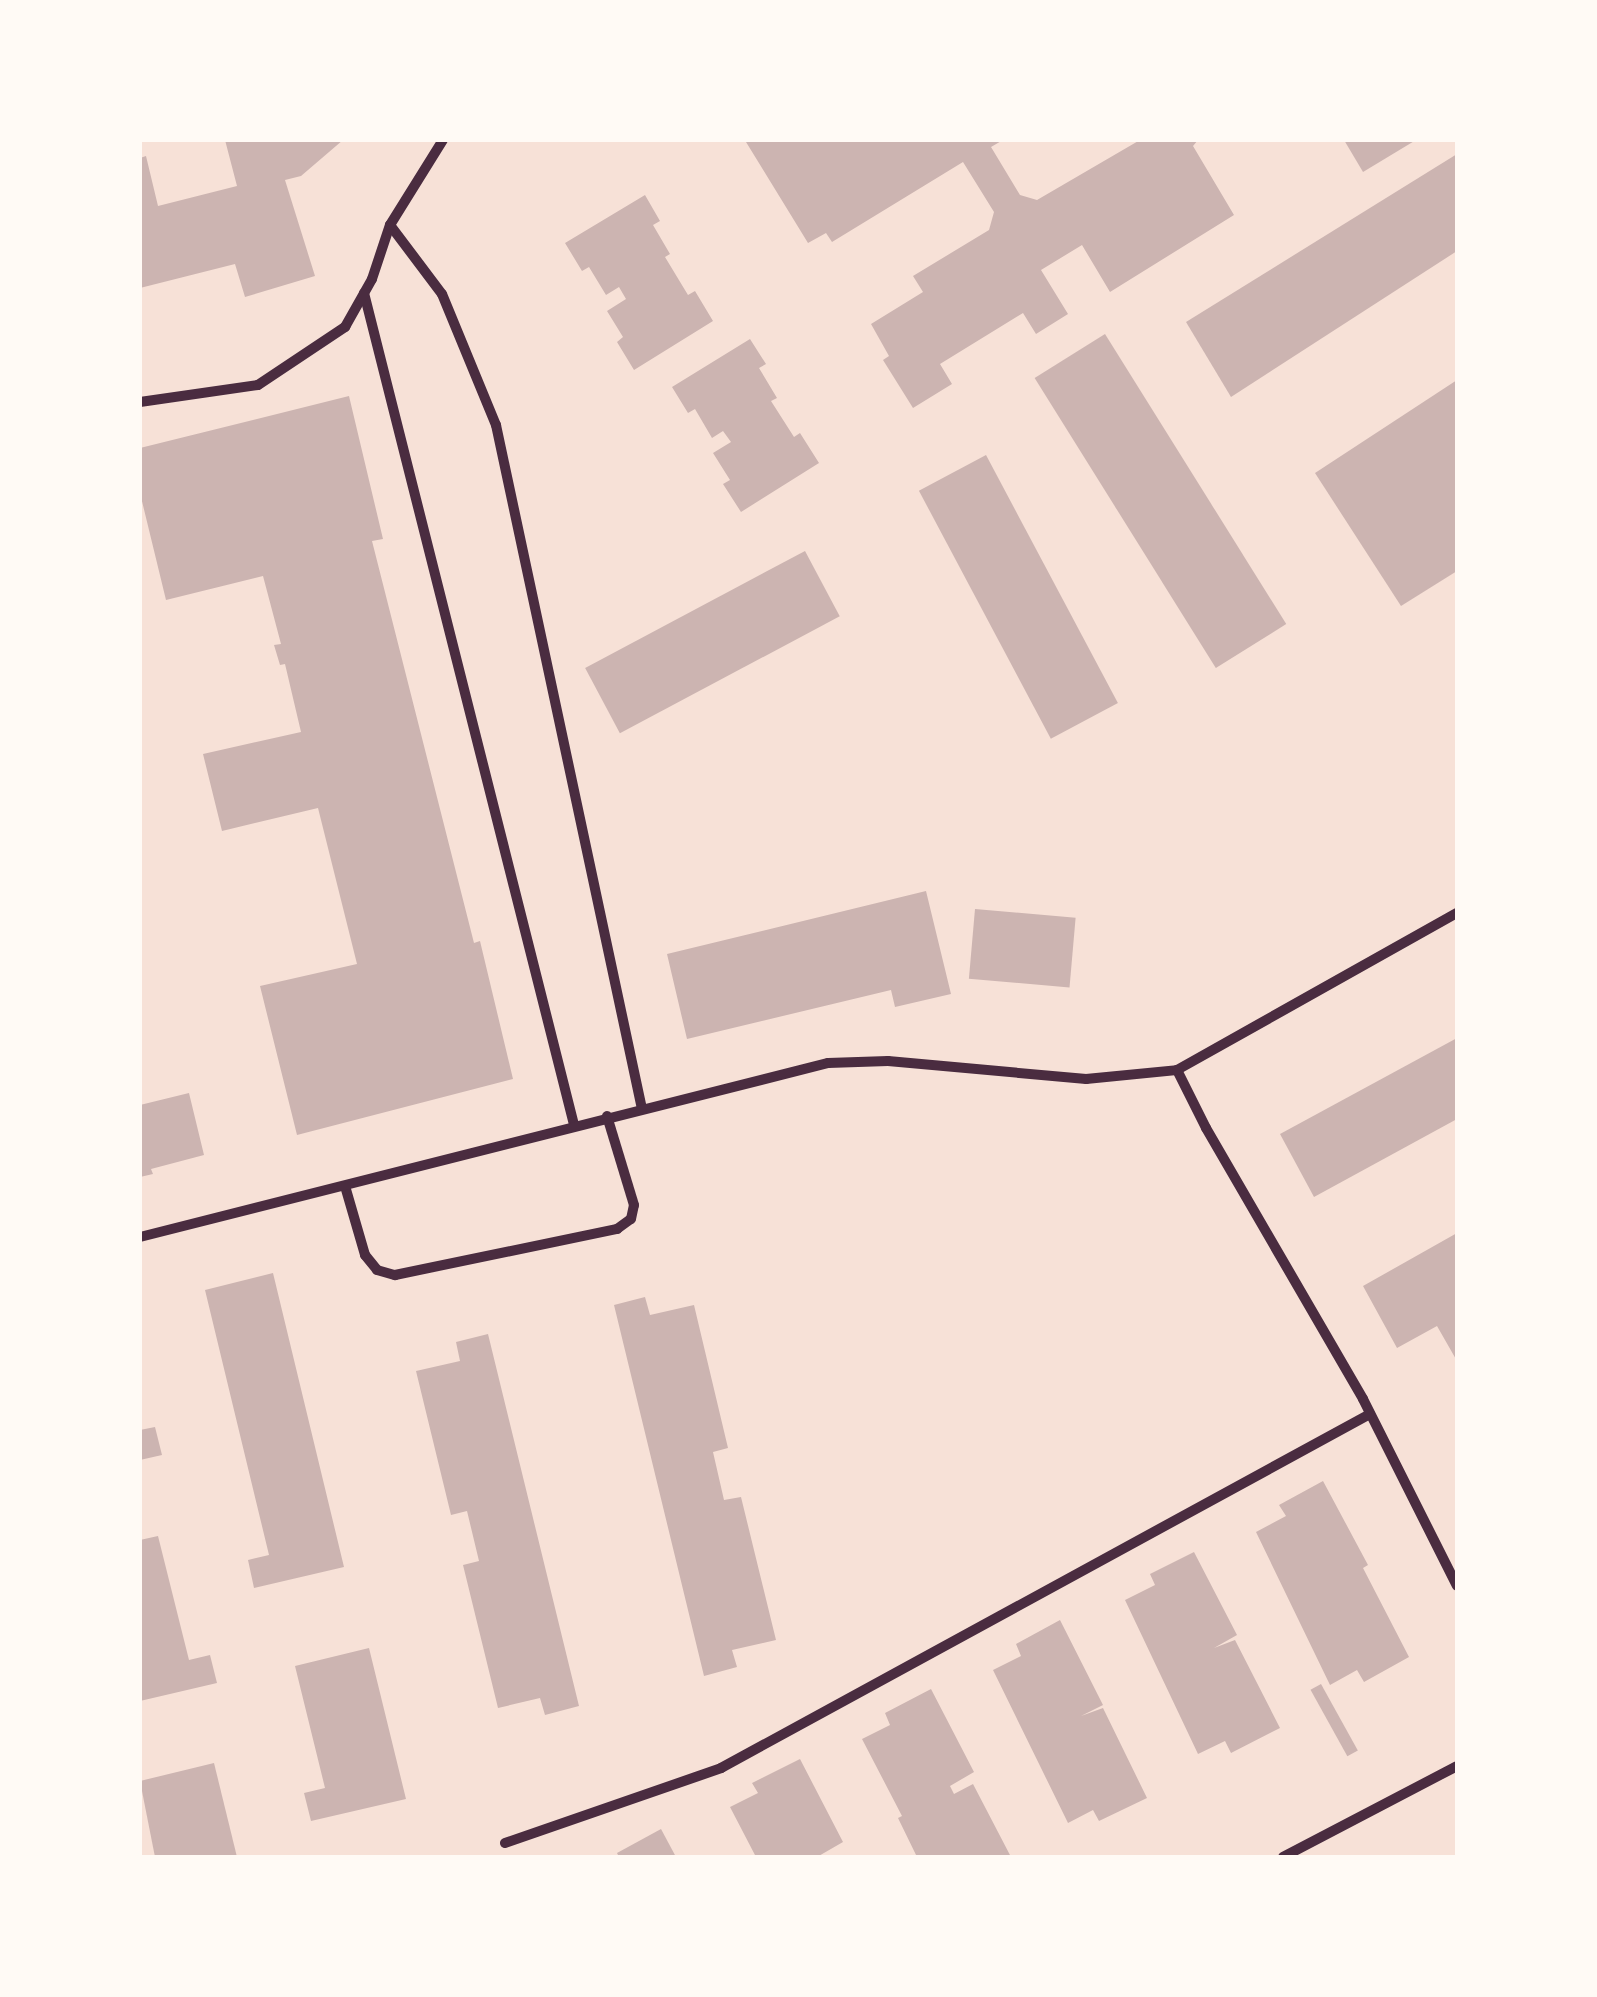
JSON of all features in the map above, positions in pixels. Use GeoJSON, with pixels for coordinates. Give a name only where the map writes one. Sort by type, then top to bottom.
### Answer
{"type":"FeatureCollection","features":[{"type":"Feature","properties":{"kind":"street"},"geometry":{"type":"LineString","coordinates":[[140,402],[258,385],[345,327],[364,294],[390,224],[443,140]]}},
{"type":"Feature","properties":{"kind":"street"},"geometry":{"type":"LineString","coordinates":[[390,224],[442,294],[496,425],[642,1110]]}},
{"type":"Feature","properties":{"kind":"street"},"geometry":{"type":"LineString","coordinates":[[364,294],[574,1125]]}},
{"type":"Feature","properties":{"kind":"street"},"geometry":{"type":"LineString","coordinates":[[140,1238],[607,1116],[828,1063],[888,1061],[1086,1079],[1176,1070],[1457,913]]}},
{"type":"Feature","properties":{"kind":"street"},"geometry":{"type":"LineString","coordinates":[[1176,1070],[1370,1414],[1457,1586]]}},
{"type":"Feature","properties":{"kind":"street"},"geometry":{"type":"LineString","coordinates":[[345,1186],[365,1255],[377,1270],[394,1275],[618,1229],[631,1219],[634,1205],[607,1116]]}},
{"type":"Feature","properties":{"kind":"street"},"geometry":{"type":"LineString","coordinates":[[505,1843],[721,1768],[1370,1414]]}},
{"type":"Feature","properties":{"kind":"street"},"geometry":{"type":"LineString","coordinates":[[1283,1857],[1457,1766]]}},
{"type":"Feature","properties":{"kind":"building"},"geometry":{"type":"Polygon","coordinates":[[[225,140],[343,140],[301,176],[285,180],[315,276],[245,297],[235,264],[140,288],[140,158],[146,156],[158,206],[237,186],[225,140]]]}},
{"type":"Feature","properties":{"kind":"building"},"geometry":{"type":"Polygon","coordinates":[[[1003,140],[991,147],[1020,195],[1037,200],[1140,140],[1198,140],[1193,146],[1234,215],[1110,292],[1082,245],[1041,270],[1068,314],[1036,334],[1023,313],[940,364],[952,384],[913,408],[883,360],[889,356],[871,324],[923,292],[913,276],[989,230],[994,212],[963,162],[832,242],[826,233],[808,243],[746,142],[1003,140]]]}},
{"type":"Feature","properties":{"kind":"building"},"geometry":{"type":"Polygon","coordinates":[[[1344,140],[1416,140],[1363,172],[1344,140]]]}},
{"type":"Feature","properties":{"kind":"building"},"geometry":{"type":"Polygon","coordinates":[[[1457,154],[1457,251],[1231,397],[1186,322],[1457,154]]]}},
{"type":"Feature","properties":{"kind":"building"},"geometry":{"type":"Polygon","coordinates":[[[645,195],[660,221],[653,225],[670,254],[665,257],[688,295],[695,291],[713,321],[634,370],[617,342],[623,337],[607,311],[626,299],[619,287],[606,295],[589,267],[582,271],[565,243],[645,195]]]}},
{"type":"Feature","properties":{"kind":"building"},"geometry":{"type":"Polygon","coordinates":[[[1105,334],[1286,624],[1216,668],[1035,378],[1105,334]]]}},
{"type":"Feature","properties":{"kind":"building"},"geometry":{"type":"Polygon","coordinates":[[[750,339],[766,364],[759,368],[777,398],[771,401],[794,437],[800,433],[819,463],[741,512],[723,484],[730,480],[713,453],[731,442],[723,431],[712,438],[695,409],[688,413],[672,387],[750,339]]]}},
{"type":"Feature","properties":{"kind":"building"},"geometry":{"type":"Polygon","coordinates":[[[1457,380],[1457,571],[1401,606],[1315,473],[1457,380]]]}},
{"type":"Feature","properties":{"kind":"building"},"geometry":{"type":"Polygon","coordinates":[[[349,396],[383,539],[372,541],[474,943],[480,941],[513,1079],[297,1135],[260,986],[357,964],[318,808],[222,831],[203,754],[301,732],[285,664],[280,665],[274,645],[281,644],[263,576],[166,600],[140,493],[140,448],[349,396]]]}},
{"type":"Feature","properties":{"kind":"building"},"geometry":{"type":"Polygon","coordinates":[[[986,455],[1118,703],[1051,739],[919,491],[986,455]]]}},
{"type":"Feature","properties":{"kind":"building"},"geometry":{"type":"Polygon","coordinates":[[[805,551],[840,616],[620,733],[585,668],[805,551]]]}},
{"type":"Feature","properties":{"kind":"building"},"geometry":{"type":"Polygon","coordinates":[[[926,891],[951,994],[895,1007],[891,990],[687,1039],[667,954],[926,891]]]}},
{"type":"Feature","properties":{"kind":"building"},"geometry":{"type":"Polygon","coordinates":[[[975,909],[1076,918],[1070,988],[969,979],[975,909]]]}},
{"type":"Feature","properties":{"kind":"building"},"geometry":{"type":"Polygon","coordinates":[[[1457,1038],[1457,1119],[1314,1197],[1280,1134],[1457,1038]]]}},
{"type":"Feature","properties":{"kind":"building"},"geometry":{"type":"Polygon","coordinates":[[[189,1093],[204,1155],[151,1169],[153,1174],[140,1177],[140,1105],[189,1093]]]}},
{"type":"Feature","properties":{"kind":"building"},"geometry":{"type":"Polygon","coordinates":[[[1457,1233],[1457,1361],[1437,1326],[1397,1348],[1363,1286],[1457,1233]]]}},
{"type":"Feature","properties":{"kind":"building"},"geometry":{"type":"Polygon","coordinates":[[[273,1273],[344,1567],[254,1588],[248,1560],[269,1555],[205,1290],[273,1273]]]}},
{"type":"Feature","properties":{"kind":"building"},"geometry":{"type":"Polygon","coordinates":[[[645,1297],[650,1315],[694,1305],[728,1448],[713,1452],[724,1500],[741,1497],[776,1640],[732,1650],[737,1667],[704,1676],[614,1305],[645,1297]]]}},
{"type":"Feature","properties":{"kind":"building"},"geometry":{"type":"Polygon","coordinates":[[[488,1334],[579,1706],[545,1715],[540,1698],[498,1708],[463,1565],[479,1561],[467,1511],[451,1515],[416,1371],[460,1361],[456,1342],[488,1334]]]}},
{"type":"Feature","properties":{"kind":"building"},"geometry":{"type":"Polygon","coordinates":[[[155,1427],[162,1455],[140,1460],[140,1430],[155,1427]]]}},
{"type":"Feature","properties":{"kind":"building"},"geometry":{"type":"Polygon","coordinates":[[[1323,1481],[1368,1565],[1363,1568],[1409,1657],[1364,1682],[1357,1670],[1330,1685],[1256,1532],[1286,1516],[1279,1505],[1323,1481]]]}},
{"type":"Feature","properties":{"kind":"building"},"geometry":{"type":"Polygon","coordinates":[[[158,1536],[189,1660],[210,1655],[217,1683],[140,1701],[140,1540],[158,1536]]]}},
{"type":"Feature","properties":{"kind":"building"},"geometry":{"type":"Polygon","coordinates":[[[1194,1552],[1237,1635],[1214,1648],[1235,1640],[1280,1728],[1231,1753],[1225,1741],[1198,1754],[1125,1600],[1155,1585],[1150,1574],[1194,1552]]]}},
{"type":"Feature","properties":{"kind":"building"},"geometry":{"type":"Polygon","coordinates":[[[1060,1620],[1103,1705],[1081,1716],[1103,1708],[1147,1798],[1099,1821],[1093,1810],[1068,1823],[993,1670],[1021,1656],[1016,1644],[1060,1620]]]}},
{"type":"Feature","properties":{"kind":"building"},"geometry":{"type":"Polygon","coordinates":[[[369,1648],[406,1799],[311,1821],[304,1793],[325,1788],[295,1666],[369,1648]]]}},
{"type":"Feature","properties":{"kind":"building"},"geometry":{"type":"Polygon","coordinates":[[[1321,1684],[1358,1750],[1347,1756],[1311,1690],[1321,1684]]]}},
{"type":"Feature","properties":{"kind":"building"},"geometry":{"type":"Polygon","coordinates":[[[931,1689],[974,1772],[950,1786],[954,1794],[973,1784],[1011,1857],[917,1857],[898,1818],[902,1816],[862,1739],[890,1725],[885,1713],[931,1689]]]}},
{"type":"Feature","properties":{"kind":"building"},"geometry":{"type":"Polygon","coordinates":[[[800,1759],[843,1842],[817,1857],[756,1857],[730,1807],[758,1793],[752,1783],[800,1759]]]}},
{"type":"Feature","properties":{"kind":"building"},"geometry":{"type":"Polygon","coordinates":[[[214,1763],[237,1857],[155,1857],[140,1781],[214,1763]]]}},
{"type":"Feature","properties":{"kind":"building"},"geometry":{"type":"Polygon","coordinates":[[[661,1829],[676,1857],[619,1857],[617,1853],[661,1829]]]}}]}
